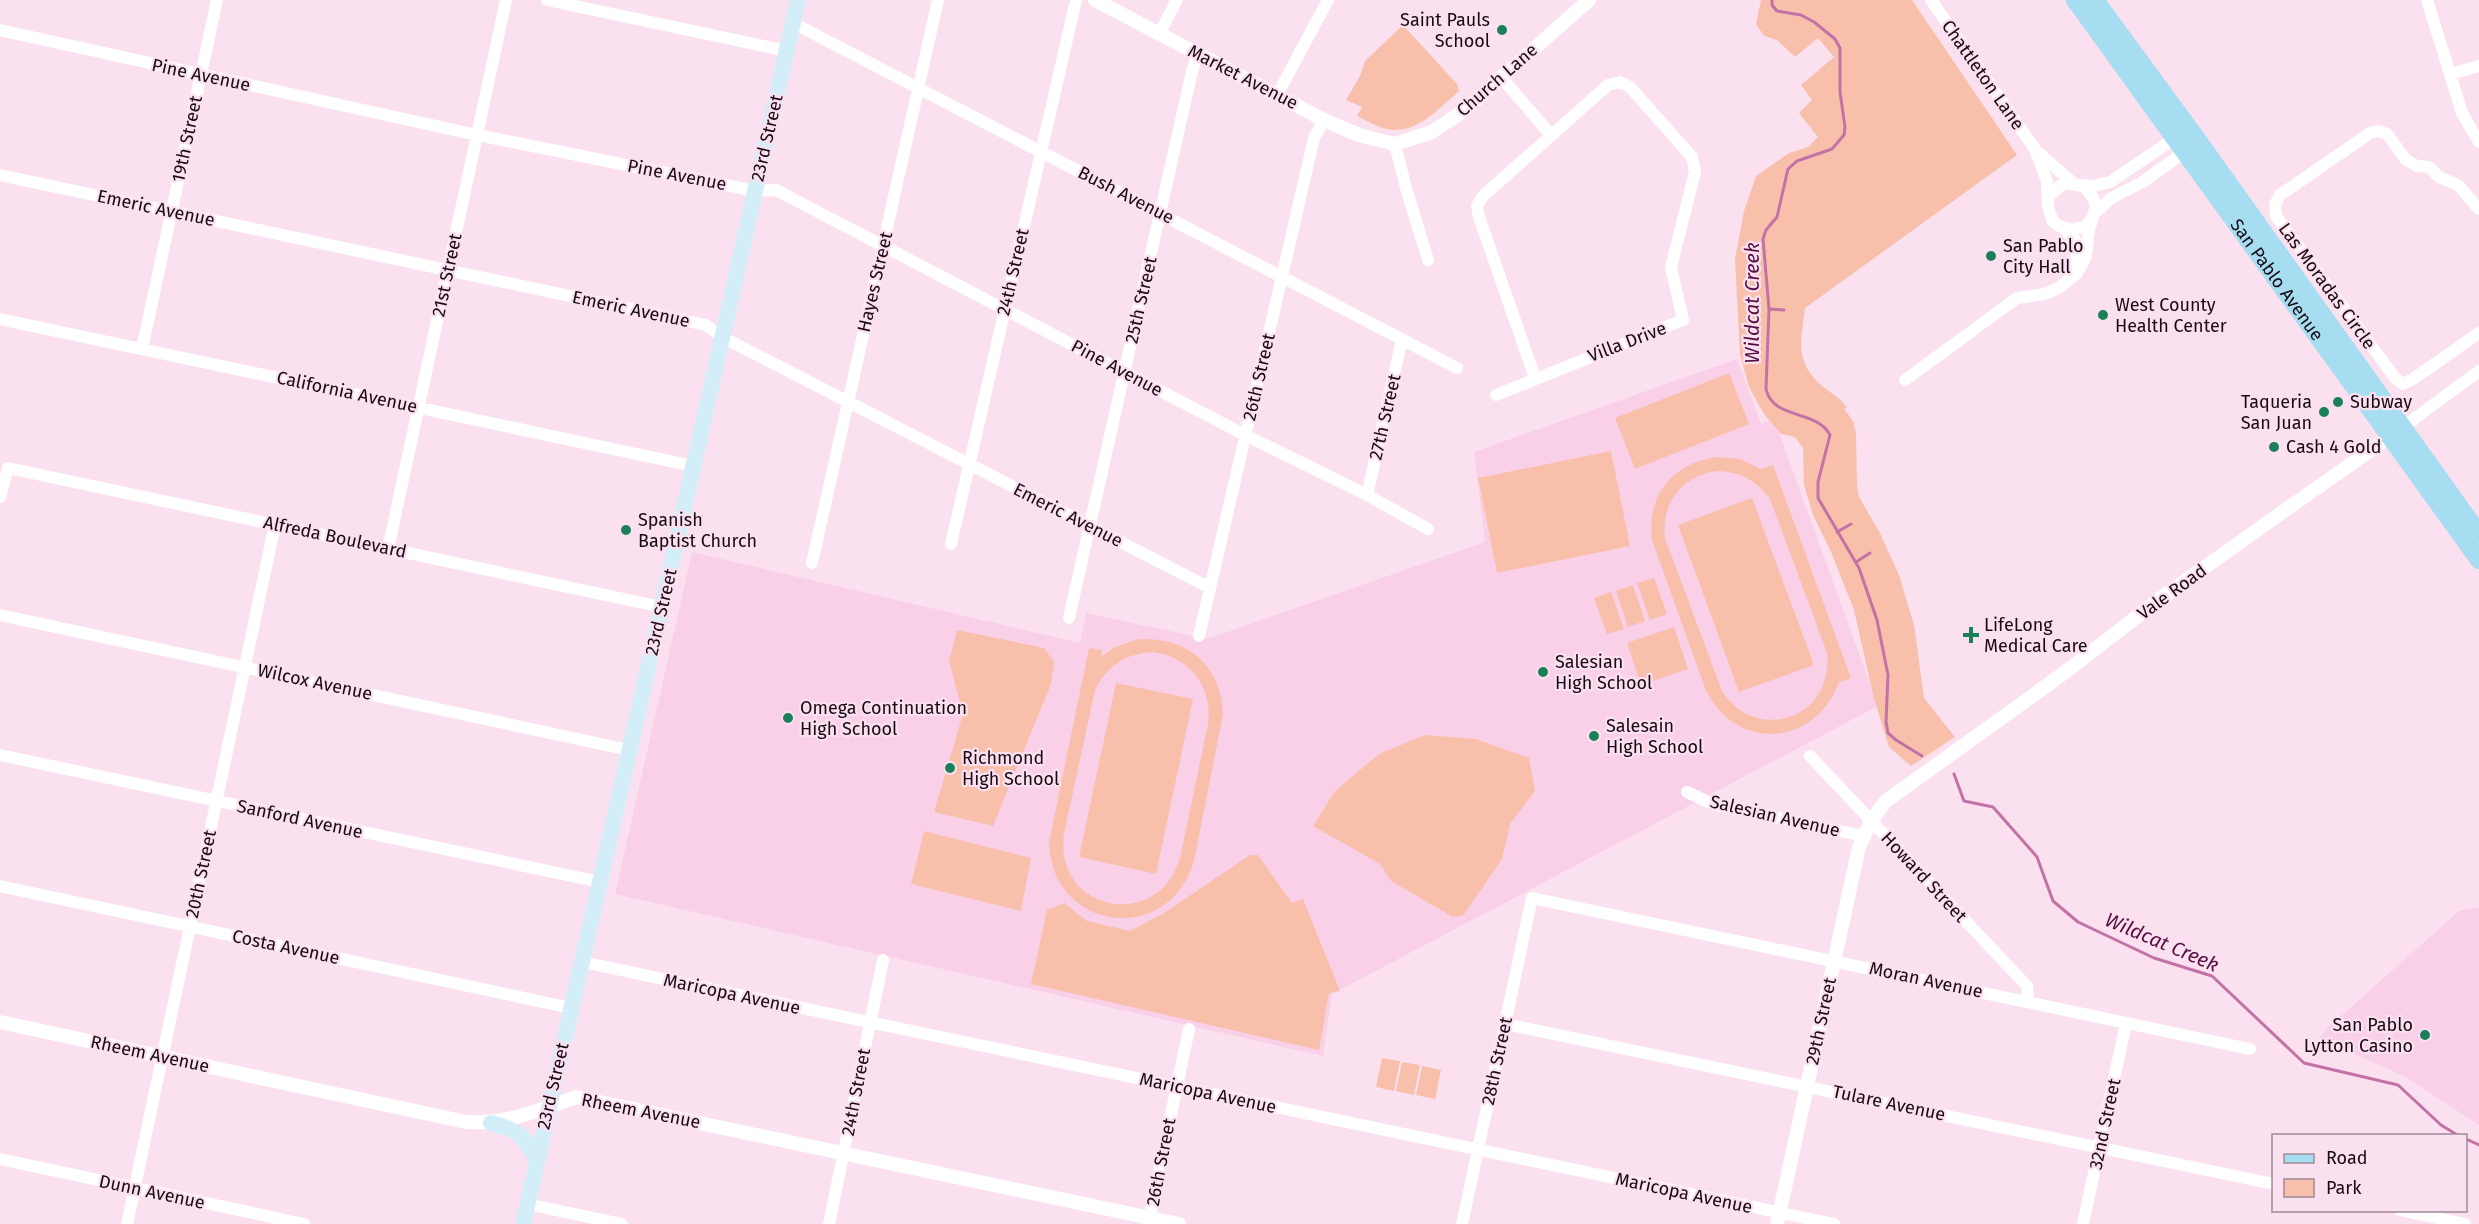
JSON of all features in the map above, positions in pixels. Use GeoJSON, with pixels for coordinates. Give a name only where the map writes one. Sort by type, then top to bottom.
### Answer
{"type":"FeatureCollection","features":[{"type":"Feature","properties":{"kind":"main road","name":"23rd Street"},"geometry":{"type":"LineString","coordinates":[[523,1224],[798,0]]}},
{"type":"Feature","properties":{"kind":"main road","name":"San Pablo Avenue"},"geometry":{"type":"LineString","coordinates":[[2075,0],[2179,146],[2396,432],[2479,534]]}},
{"type":"Feature","properties":{"kind":"main road","name":"San Pablo Avenue"},"geometry":{"type":"LineString","coordinates":[[2095,0],[2197,139],[2396,432],[2479,560]]}},
{"type":"Feature","properties":{"kind":"main road"},"geometry":{"type":"LineString","coordinates":[[492,1123],[523,1136],[537,1160]]}},
{"type":"Feature","properties":{"kind":"street","name":"19th Street"},"geometry":{"type":"LineString","coordinates":[[142,349],[217,0]]}},
{"type":"Feature","properties":{"kind":"street","name":"21st Street"},"geometry":{"type":"LineString","coordinates":[[388,549],[506,0]]}},
{"type":"Feature","properties":{"kind":"street"},"geometry":{"type":"LineString","coordinates":[[547,0],[787,51]]}},
{"type":"Feature","properties":{"kind":"street","name":"Hayes Street"},"geometry":{"type":"LineString","coordinates":[[812,563],[938,0]]}},
{"type":"Feature","properties":{"kind":"street","name":"24th Street"},"geometry":{"type":"LineString","coordinates":[[951,543],[1076,0]]}},
{"type":"Feature","properties":{"kind":"street","name":"Market Avenue"},"geometry":{"type":"LineString","coordinates":[[1095,0],[1324,120],[1359,135],[1395,144]]}},
{"type":"Feature","properties":{"kind":"street"},"geometry":{"type":"LineString","coordinates":[[1159,34],[1177,0]]}},
{"type":"Feature","properties":{"kind":"street"},"geometry":{"type":"LineString","coordinates":[[1277,95],[1328,0]]}},
{"type":"Feature","properties":{"kind":"street","name":"Church Lane"},"geometry":{"type":"LineString","coordinates":[[1395,144],[1432,132],[1466,109],[1589,0]]}},
{"type":"Feature","properties":{"kind":"street","name":"Chattleton Lane"},"geometry":{"type":"LineString","coordinates":[[1931,0],[2035,149],[2076,184]]}},
{"type":"Feature","properties":{"kind":"street"},"geometry":{"type":"LineString","coordinates":[[2427,0],[2462,113],[2479,142]]}},
{"type":"Feature","properties":{"kind":"street","name":"Bush Avenue"},"geometry":{"type":"LineString","coordinates":[[793,23],[1457,368]]}},
{"type":"Feature","properties":{"kind":"street","name":"Pine Avenue"},"geometry":{"type":"LineString","coordinates":[[0,30],[477,135],[755,190],[776,190],[1245,435],[1367,495],[1428,529]]}},
{"type":"Feature","properties":{"kind":"street","name":"25th Street"},"geometry":{"type":"LineString","coordinates":[[1070,618],[1192,71],[1198,54]]}},
{"type":"Feature","properties":{"kind":"street"},"geometry":{"type":"LineString","coordinates":[[2450,74],[2479,66]]}},
{"type":"Feature","properties":{"kind":"street"},"geometry":{"type":"LineString","coordinates":[[1502,78],[1551,135]]}},
{"type":"Feature","properties":{"kind":"street","name":"Villa Drive"},"geometry":{"type":"LineString","coordinates":[[1620,82],[1630,87],[1692,157],[1695,172],[1671,267],[1683,320],[1535,378],[1477,206],[1482,197],[1551,135],[1608,85],[1620,82]]}},
{"type":"Feature","properties":{"kind":"street","name":"26th Street"},"geometry":{"type":"LineString","coordinates":[[1199,636],[1314,138],[1324,120]]}},
{"type":"Feature","properties":{"kind":"street","name":"Las Moradas Circle"},"geometry":{"type":"LineString","coordinates":[[2479,209],[2458,185],[2439,177],[2428,167],[2417,166],[2406,160],[2387,134],[2379,131],[2370,133],[2280,195],[2275,204],[2276,216],[2395,378],[2403,384],[2479,333]]}},
{"type":"Feature","properties":{"kind":"street"},"geometry":{"type":"LineString","coordinates":[[2077,273],[2076,241],[2052,220],[2048,206],[2049,196],[2060,186],[2076,184],[2092,186],[2110,182],[2197,139]]}},
{"type":"Feature","properties":{"kind":"street"},"geometry":{"type":"LineString","coordinates":[[2064,229],[2080,229],[2111,198],[2141,183],[2179,146],[2197,139]]}},
{"type":"Feature","properties":{"kind":"street"},"geometry":{"type":"LineString","coordinates":[[1395,144],[1428,260]]}},
{"type":"Feature","properties":{"kind":"street","name":"Chattleton Lane"},"geometry":{"type":"LineString","coordinates":[[2035,149],[2047,182],[2049,196]]}},
{"type":"Feature","properties":{"kind":"street","name":"Emeric Avenue"},"geometry":{"type":"LineString","coordinates":[[0,175],[706,325],[723,337],[1210,588]]}},
{"type":"Feature","properties":{"kind":"street"},"geometry":{"type":"LineString","coordinates":[[1905,380],[2017,298],[2045,294],[2060,287],[2077,273],[2086,256],[2089,230],[2096,206],[2090,192],[2076,184]]}},
{"type":"Feature","properties":{"kind":"street","name":"California Avenue"},"geometry":{"type":"LineString","coordinates":[[0,319],[693,466]]}},
{"type":"Feature","properties":{"kind":"street","name":"27th Street"},"geometry":{"type":"LineString","coordinates":[[1367,495],[1402,339]]}},
{"type":"Feature","properties":{"kind":"street","name":"Vale Road"},"geometry":{"type":"LineString","coordinates":[[1871,821],[1886,801],[2064,673],[2161,598],[2479,371]]}},
{"type":"Feature","properties":{"kind":"street"},"geometry":{"type":"LineString","coordinates":[[1496,395],[1535,378]]}},
{"type":"Feature","properties":{"kind":"street","name":"Alfreda Boulevard"},"geometry":{"type":"LineString","coordinates":[[0,497],[8,468],[662,607]]}},
{"type":"Feature","properties":{"kind":"street","name":"20th Street"},"geometry":{"type":"LineString","coordinates":[[127,1224],[275,524]]}},
{"type":"Feature","properties":{"kind":"street","name":"Wilcox Avenue"},"geometry":{"type":"LineString","coordinates":[[0,615],[629,750]]}},
{"type":"Feature","properties":{"kind":"street","name":"Sanford Avenue"},"geometry":{"type":"LineString","coordinates":[[0,755],[600,882]]}},
{"type":"Feature","properties":{"kind":"street","name":"Howard Street"},"geometry":{"type":"LineString","coordinates":[[1810,756],[2026,986],[2028,1001]]}},
{"type":"Feature","properties":{"kind":"street","name":"Salesian Avenue"},"geometry":{"type":"LineString","coordinates":[[1687,792],[1714,805],[1864,836]]}},
{"type":"Feature","properties":{"kind":"street","name":"29th Street"},"geometry":{"type":"LineString","coordinates":[[1779,1218],[1859,847],[1871,821]]}},
{"type":"Feature","properties":{"kind":"street","name":"Costa Avenue"},"geometry":{"type":"LineString","coordinates":[[0,886],[571,1008]]}},
{"type":"Feature","properties":{"kind":"street","name":"Moran Avenue"},"geometry":{"type":"LineString","coordinates":[[1532,898],[2250,1049]]}},
{"type":"Feature","properties":{"kind":"street","name":"28th Street"},"geometry":{"type":"LineString","coordinates":[[1462,1224],[1532,898]]}},
{"type":"Feature","properties":{"kind":"street","name":"24th Street"},"geometry":{"type":"LineString","coordinates":[[829,1224],[883,960]]}},
{"type":"Feature","properties":{"kind":"street","name":"Maricopa Avenue"},"geometry":{"type":"LineString","coordinates":[[582,962],[1477,1150],[1779,1218],[1834,1224]]}},
{"type":"Feature","properties":{"kind":"street","name":"Rheem Avenue"},"geometry":{"type":"LineString","coordinates":[[0,1022],[466,1122],[492,1123],[576,1097],[1149,1221],[1179,1224]]}},
{"type":"Feature","properties":{"kind":"street","name":"32nd Street"},"geometry":{"type":"LineString","coordinates":[[2083,1224],[2126,1023]]}},
{"type":"Feature","properties":{"kind":"street","name":"Tulare Avenue"},"geometry":{"type":"LineString","coordinates":[[1505,1024],[2272,1184]]}},
{"type":"Feature","properties":{"kind":"street","name":"26th Street"},"geometry":{"type":"LineString","coordinates":[[1149,1221],[1189,1029]]}},
{"type":"Feature","properties":{"kind":"street","name":"Dunn Avenue"},"geometry":{"type":"LineString","coordinates":[[0,1159],[304,1224]]}},
{"type":"Feature","properties":{"kind":"street"},"geometry":{"type":"LineString","coordinates":[[527,1203],[622,1224]]}},
{"type":"Feature","properties":{"kind":"street"},"geometry":{"type":"LineString","coordinates":[[2405,1212],[2465,1224]]}},
{"type":"Feature","properties":{"kind":"shaded area"},"geometry":{"type":"Polygon","coordinates":[[[1737,359],[1761,424],[1774,419],[1878,706],[1332,994],[1323,1056],[615,894],[692,552],[1080,643],[1086,613],[1207,639],[1485,542],[1474,452],[1737,359]]]}},
{"type":"Feature","properties":{"kind":"shaded area","name":"San Pablo Lytton Casino"},"geometry":{"type":"Polygon","coordinates":[[[2479,907],[2479,1125],[2404,1076],[2319,1038],[2459,911],[2479,907]]]}},
{"type":"Feature","properties":{"kind":"green space"},"geometry":{"type":"Polygon","coordinates":[[[1761,0],[1912,0],[2017,155],[1805,308],[1801,341],[1803,359],[1813,377],[1845,404],[1847,408],[1844,409],[1853,421],[1856,433],[1859,497],[1880,533],[1899,575],[1914,625],[1924,698],[1955,737],[1911,766],[1889,747],[1874,699],[1854,610],[1831,552],[1813,515],[1804,485],[1803,448],[1795,437],[1781,434],[1764,414],[1749,387],[1740,355],[1735,259],[1744,211],[1756,176],[1789,153],[1808,147],[1818,137],[1799,113],[1812,100],[1801,85],[1834,57],[1818,38],[1795,57],[1777,40],[1764,36],[1756,24],[1761,0]]]}},
{"type":"Feature","properties":{"kind":"green space"},"geometry":{"type":"Polygon","coordinates":[[[1403,25],[1457,84],[1459,91],[1418,124],[1398,130],[1387,129],[1357,116],[1362,107],[1346,100],[1360,76],[1365,61],[1403,25]]]}},
{"type":"Feature","properties":{"kind":"green space"},"geometry":{"type":"Polygon","coordinates":[[[1729,373],[1749,424],[1635,469],[1615,418],[1729,373]]]}},
{"type":"Feature","properties":{"kind":"green space"},"geometry":{"type":"Polygon","coordinates":[[[1611,451],[1630,546],[1497,573],[1478,478],[1611,451]]]}},
{"type":"Feature","properties":{"kind":"green space"},"geometry":{"type":"Polygon","coordinates":[[[1718,457],[1740,459],[1761,469],[1773,465],[1851,678],[1839,682],[1828,704],[1812,720],[1794,730],[1774,734],[1754,732],[1735,723],[1718,709],[1705,688],[1652,540],[1653,509],[1658,496],[1676,474],[1702,460],[1718,457]],[[1718,471],[1694,478],[1677,493],[1667,513],[1665,538],[1722,691],[1737,708],[1754,717],[1772,720],[1790,717],[1806,708],[1818,694],[1826,676],[1827,653],[1770,499],[1754,482],[1734,473],[1718,471]]]}},
{"type":"Feature","properties":{"kind":"green space"},"geometry":{"type":"Polygon","coordinates":[[[1752,498],[1814,665],[1739,692],[1678,525],[1752,498]]]}},
{"type":"Feature","properties":{"kind":"green space"},"geometry":{"type":"Polygon","coordinates":[[[1654,578],[1667,614],[1650,620],[1637,583],[1654,578]]]}},
{"type":"Feature","properties":{"kind":"green space"},"geometry":{"type":"Polygon","coordinates":[[[1633,585],[1645,621],[1628,627],[1616,591],[1633,585]]]}},
{"type":"Feature","properties":{"kind":"green space"},"geometry":{"type":"Polygon","coordinates":[[[1611,592],[1624,629],[1607,634],[1594,598],[1611,592]]]}},
{"type":"Feature","properties":{"kind":"green space"},"geometry":{"type":"Polygon","coordinates":[[[1674,627],[1688,669],[1641,685],[1627,643],[1674,627]]]}},
{"type":"Feature","properties":{"kind":"green space"},"geometry":{"type":"Polygon","coordinates":[[[957,630],[1044,648],[1054,662],[1051,684],[993,826],[934,812],[963,714],[949,661],[957,630]]]}},
{"type":"Feature","properties":{"kind":"green space"},"geometry":{"type":"Polygon","coordinates":[[[1139,639],[1173,643],[1187,649],[1199,657],[1216,681],[1223,714],[1194,861],[1181,889],[1161,907],[1138,917],[1113,918],[1089,910],[1069,895],[1055,872],[1049,842],[1089,648],[1102,650],[1101,657],[1115,647],[1139,639]],[[1152,652],[1133,655],[1111,668],[1095,690],[1064,834],[1065,860],[1074,881],[1090,895],[1110,903],[1131,904],[1151,897],[1168,882],[1180,858],[1209,710],[1207,697],[1196,676],[1188,667],[1166,655],[1152,652]]]}},
{"type":"Feature","properties":{"kind":"green space"},"geometry":{"type":"Polygon","coordinates":[[[1116,683],[1193,699],[1156,874],[1079,857],[1116,683]]]}},
{"type":"Feature","properties":{"kind":"green space"},"geometry":{"type":"Polygon","coordinates":[[[1425,735],[1476,739],[1529,758],[1535,791],[1510,824],[1502,859],[1463,916],[1453,917],[1391,881],[1380,864],[1313,826],[1335,791],[1379,754],[1425,735]]]}},
{"type":"Feature","properties":{"kind":"green space"},"geometry":{"type":"Polygon","coordinates":[[[924,831],[1031,858],[1021,911],[911,884],[924,831]]]}},
{"type":"Feature","properties":{"kind":"green space"},"geometry":{"type":"Polygon","coordinates":[[[1250,855],[1258,855],[1292,903],[1303,899],[1340,991],[1329,993],[1319,1050],[1031,984],[1047,910],[1064,903],[1087,921],[1130,931],[1164,913],[1250,855]]]}},
{"type":"Feature","properties":{"kind":"green space"},"geometry":{"type":"Polygon","coordinates":[[[1382,1058],[1400,1061],[1394,1091],[1376,1087],[1382,1058]]]}},
{"type":"Feature","properties":{"kind":"green space"},"geometry":{"type":"Polygon","coordinates":[[[1402,1062],[1420,1065],[1414,1095],[1396,1091],[1402,1062]]]}},
{"type":"Feature","properties":{"kind":"green space"},"geometry":{"type":"Polygon","coordinates":[[[1422,1066],[1441,1070],[1435,1099],[1416,1095],[1422,1066]]]}},
{"type":"Feature","properties":{"kind":"waterway","name":"Wildcat Creek"},"geometry":{"type":"LineString","coordinates":[[1772,0],[1772,5],[1777,11],[1801,15],[1835,39],[1840,48],[1840,92],[1845,127],[1844,135],[1832,149],[1797,161],[1788,169],[1777,217],[1766,230],[1763,239],[1769,309],[1766,389],[1770,399],[1777,406],[1815,421],[1830,435],[1818,482],[1818,498],[1859,568],[1877,620],[1888,675],[1886,722],[1888,733],[1922,756]]}},
{"type":"Feature","properties":{"kind":"waterway"},"geometry":{"type":"LineString","coordinates":[[1769,309],[1784,310]]}},
{"type":"Feature","properties":{"kind":"waterway"},"geometry":{"type":"LineString","coordinates":[[1837,532],[1851,524]]}},
{"type":"Feature","properties":{"kind":"waterway"},"geometry":{"type":"LineString","coordinates":[[1856,562],[1870,553]]}},
{"type":"Feature","properties":{"kind":"waterway","name":"Wildcat Creek"},"geometry":{"type":"LineString","coordinates":[[1954,774],[1964,801],[1993,807],[2037,857],[2053,901],[2078,922],[2154,958],[2212,976],[2304,1063],[2398,1085],[2441,1125],[2456,1134]]}},
{"type":"Feature","properties":{"kind":"waterway","name":"Wildcat Creek"},"geometry":{"type":"LineString","coordinates":[[2467,1139],[2479,1145]]}},
{"type":"Feature","properties":{"kind":"place","name":"Saint Pauls School"},"geometry":{"type":"Point","coordinates":[1502,30]}},
{"type":"Feature","properties":{"kind":"place","name":"San Pablo City Hall"},"geometry":{"type":"Point","coordinates":[1991,256]}},
{"type":"Feature","properties":{"kind":"place","name":"West County Health Center"},"geometry":{"type":"Point","coordinates":[2103,315]}},
{"type":"Feature","properties":{"kind":"place","name":"Subway"},"geometry":{"type":"Point","coordinates":[2338,402]}},
{"type":"Feature","properties":{"kind":"place","name":"Taqueria San Juan"},"geometry":{"type":"Point","coordinates":[2324,412]}},
{"type":"Feature","properties":{"kind":"place","name":"Cash 4 Gold"},"geometry":{"type":"Point","coordinates":[2274,447]}},
{"type":"Feature","properties":{"kind":"place","name":"Spanish Baptist Church"},"geometry":{"type":"Point","coordinates":[626,530]}},
{"type":"Feature","properties":{"kind":"place","name":"LifeLong Medical Care"},"geometry":{"type":"Point","coordinates":[1971,635]}},
{"type":"Feature","properties":{"kind":"place","name":"Salesian High School"},"geometry":{"type":"Point","coordinates":[1543,672]}},
{"type":"Feature","properties":{"kind":"place","name":"Omega Continuation High School"},"geometry":{"type":"Point","coordinates":[788,718]}},
{"type":"Feature","properties":{"kind":"place","name":"Salesain High School"},"geometry":{"type":"Point","coordinates":[1594,736]}},
{"type":"Feature","properties":{"kind":"place","name":"Richmond High School"},"geometry":{"type":"Point","coordinates":[950,768]}},
{"type":"Feature","properties":{"kind":"place","name":"San Pablo Lytton Casino"},"geometry":{"type":"Point","coordinates":[2425,1035]}}]}
